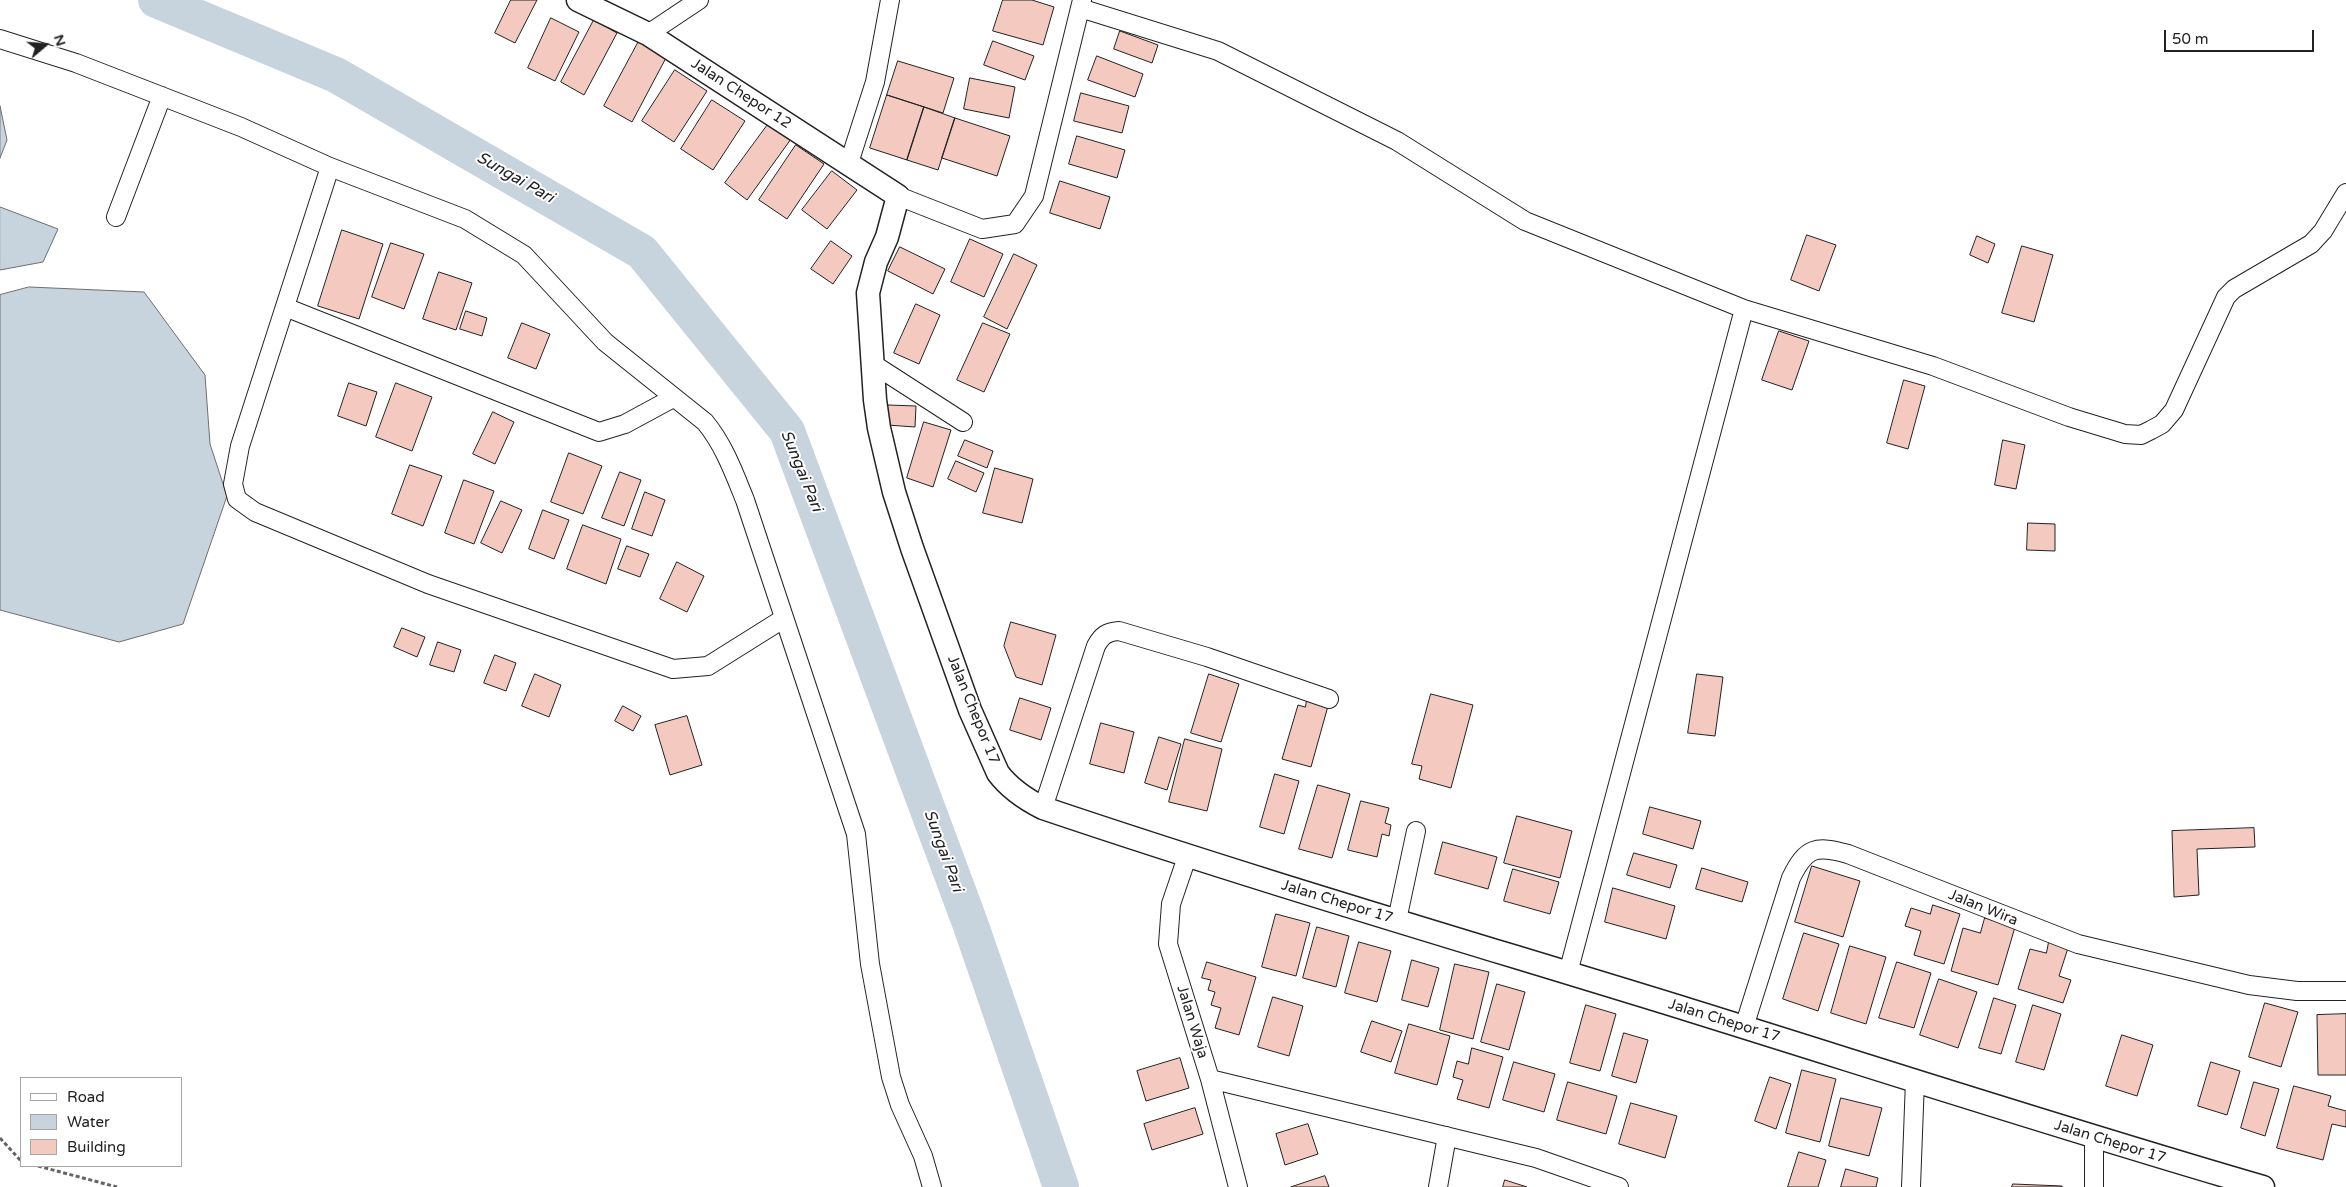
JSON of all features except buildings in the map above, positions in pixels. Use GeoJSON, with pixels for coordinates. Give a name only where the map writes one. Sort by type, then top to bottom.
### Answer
{"type":"FeatureCollection","features":[{"type":"Feature","properties":{"kind":"street","name":"Jalan Chepor 12"},"geometry":{"type":"LineString","coordinates":[[578,0],[648,34],[898,196]]}},
{"type":"Feature","properties":{"kind":"street"},"geometry":{"type":"LineString","coordinates":[[648,34],[698,0]]}},
{"type":"Feature","properties":{"kind":"street"},"geometry":{"type":"LineString","coordinates":[[849,163],[875,82],[890,0]]}},
{"type":"Feature","properties":{"kind":"street"},"geometry":{"type":"LineString","coordinates":[[898,196],[982,229],[1015,224],[1034,196],[1081,4],[1218,50],[1396,141],[1525,221],[1744,310],[1932,366],[2069,417],[2125,434],[2141,435],[2162,424],[2174,410],[2226,297],[2234,290],[2311,244],[2323,231],[2346,193]]}},
{"type":"Feature","properties":{"kind":"street"},"geometry":{"type":"LineString","coordinates":[[0,39],[76,63],[162,96],[241,127],[330,167],[465,219],[499,238],[524,256],[564,296],[605,342],[705,422],[724,448],[745,500],[856,834],[870,964],[891,1077],[900,1105],[923,1156],[932,1187]]}},
{"type":"Feature","properties":{"kind":"street"},"geometry":{"type":"LineString","coordinates":[[116,217],[162,96]]}},
{"type":"Feature","properties":{"kind":"street"},"geometry":{"type":"LineString","coordinates":[[330,167],[240,446],[233,484],[237,499],[255,512],[428,584],[673,669],[708,666],[783,619]]}},
{"type":"Feature","properties":{"kind":"street","name":"Jalan Chepor 17"},"geometry":{"type":"LineString","coordinates":[[898,196],[887,237],[870,282],[868,307],[879,428],[894,492],[970,710],[998,773],[1019,795],[1043,808],[1188,857],[1915,1080],[2094,1138],[2263,1187]]}},
{"type":"Feature","properties":{"kind":"street"},"geometry":{"type":"LineString","coordinates":[[285,307],[599,432],[625,424],[673,398]]}},
{"type":"Feature","properties":{"kind":"street"},"geometry":{"type":"LineString","coordinates":[[1568,973],[1744,310]]}},
{"type":"Feature","properties":{"kind":"street"},"geometry":{"type":"LineString","coordinates":[[873,364],[963,422]]}},
{"type":"Feature","properties":{"kind":"street"},"geometry":{"type":"LineString","coordinates":[[1043,808],[1096,646],[1102,636],[1111,632],[1118,631],[1207,657],[1329,699]]}},
{"type":"Feature","properties":{"kind":"street"},"geometry":{"type":"LineString","coordinates":[[1397,920],[1416,831]]}},
{"type":"Feature","properties":{"kind":"street","name":"Jalan Wira"},"geometry":{"type":"LineString","coordinates":[[1744,1027],[1791,878],[1800,860],[1806,853],[1822,849],[1848,854],[2078,944],[2248,985],[2297,990],[2346,991]]}},
{"type":"Feature","properties":{"kind":"street","name":"Jalan Waja"},"geometry":{"type":"LineString","coordinates":[[1188,857],[1171,904],[1168,944],[1210,1079],[1238,1187]]}},
{"type":"Feature","properties":{"kind":"street"},"geometry":{"type":"LineString","coordinates":[[1210,1079],[1536,1158],[1619,1187]]}},
{"type":"Feature","properties":{"kind":"street"},"geometry":{"type":"LineString","coordinates":[[1912,1187],[1915,1080]]}},
{"type":"Feature","properties":{"kind":"street"},"geometry":{"type":"LineString","coordinates":[[1438,1187],[1447,1136]]}},
{"type":"Feature","properties":{"kind":"street"},"geometry":{"type":"LineString","coordinates":[[2094,1138],[2094,1187]]}},
{"type":"Feature","properties":{"kind":"path"},"geometry":{"type":"LineString","coordinates":[[0,1138],[20,1160]]}},
{"type":"Feature","properties":{"kind":"path"},"geometry":{"type":"LineString","coordinates":[[42,1167],[117,1187]]}},
{"type":"Feature","properties":{"kind":"water"},"geometry":{"type":"Polygon","coordinates":[[[0,106],[7,140],[0,158],[0,106]]]}},
{"type":"Feature","properties":{"kind":"water"},"geometry":{"type":"Polygon","coordinates":[[[0,207],[58,229],[43,262],[0,270],[0,207]]]}},
{"type":"Feature","properties":{"kind":"water"},"geometry":{"type":"Polygon","coordinates":[[[29,287],[144,292],[205,375],[210,444],[227,496],[183,624],[119,642],[0,610],[0,295],[29,287]]]}},
{"type":"Feature","properties":{"kind":"waterway","name":"Sungai Pari"},"geometry":{"type":"LineString","coordinates":[[156,0],[336,75],[642,252],[787,431],[970,923],[1061,1187]]}}]}
